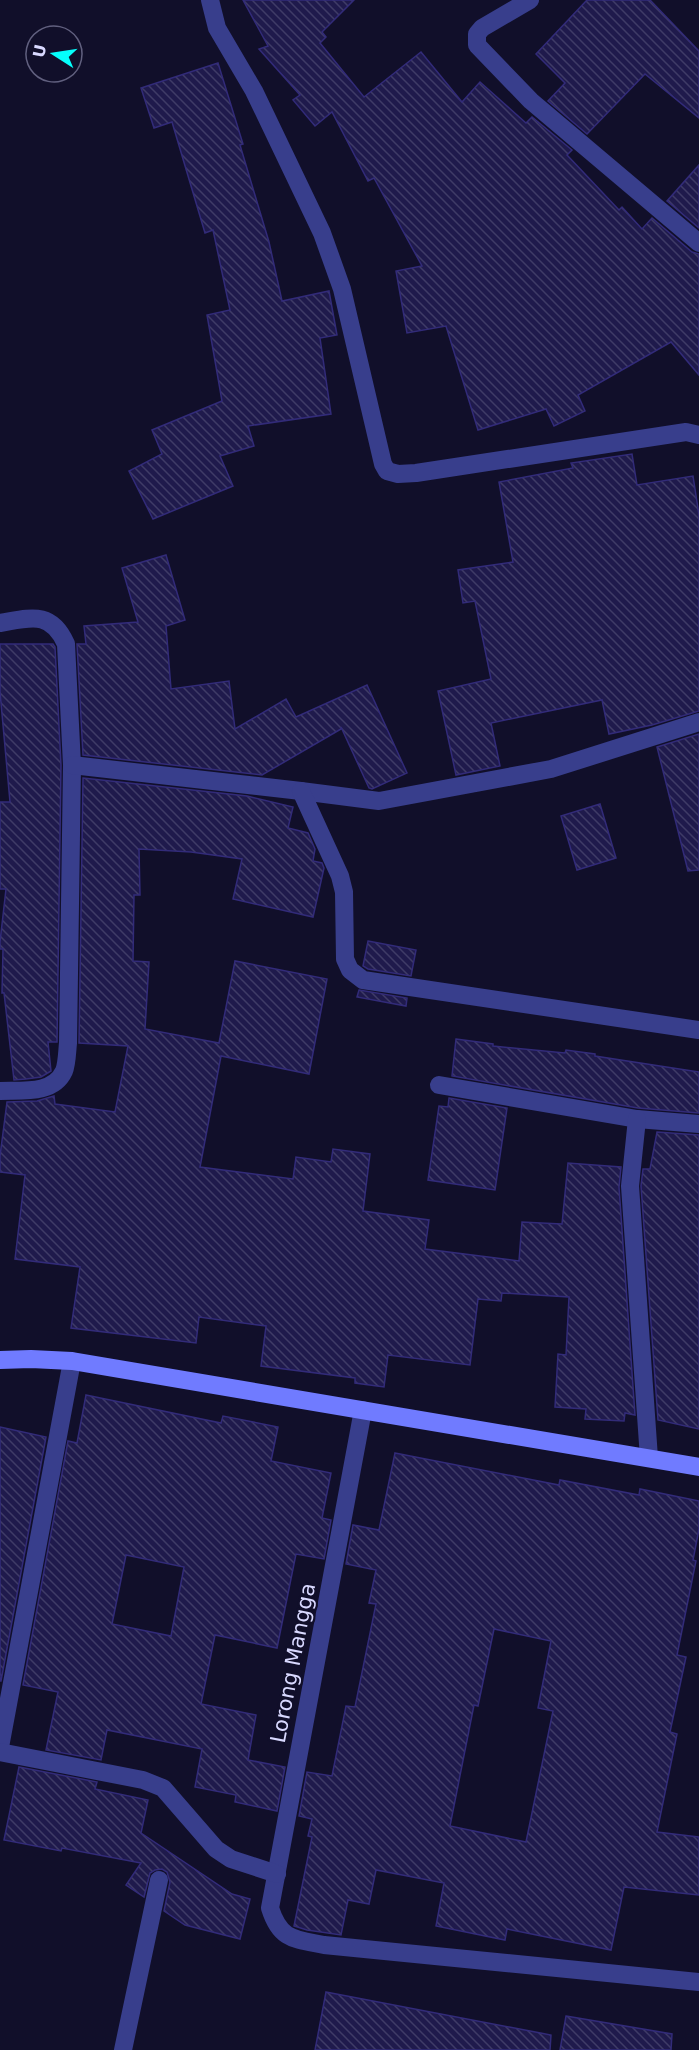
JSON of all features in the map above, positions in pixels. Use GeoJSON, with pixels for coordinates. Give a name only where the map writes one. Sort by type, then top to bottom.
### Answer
{"type":"FeatureCollection","features":[{"type":"Feature","properties":{"kind":"street"},"geometry":{"type":"LineString","coordinates":[[210,0],[217,28],[254,91],[322,233],[342,289],[383,464],[387,471],[398,474],[416,472],[686,432],[699,435]]}},
{"type":"Feature","properties":{"kind":"street"},"geometry":{"type":"LineString","coordinates":[[530,0],[482,28],[477,34],[477,45],[531,101],[699,243]]}},
{"type":"Feature","properties":{"kind":"street"},"geometry":{"type":"LineString","coordinates":[[0,623],[34,617],[45,619],[62,634],[66,644],[72,765],[68,1044],[64,1071],[55,1083],[41,1089],[0,1091]]}},
{"type":"Feature","properties":{"kind":"street"},"geometry":{"type":"LineString","coordinates":[[72,765],[301,790],[379,801],[551,769],[699,722]]}},
{"type":"Feature","properties":{"kind":"street"},"geometry":{"type":"LineString","coordinates":[[301,790],[340,876],[344,892],[345,960],[350,970],[363,980],[699,1030]]}},
{"type":"Feature","properties":{"kind":"street"},"geometry":{"type":"LineString","coordinates":[[439,1085],[637,1119],[699,1124]]}},
{"type":"Feature","properties":{"kind":"street"},"geometry":{"type":"LineString","coordinates":[[637,1119],[630,1186],[649,1458]]}},
{"type":"Feature","properties":{"kind":"street"},"geometry":{"type":"LineString","coordinates":[[0,1360],[72,1361],[699,1467]]}},
{"type":"Feature","properties":{"kind":"street"},"geometry":{"type":"LineString","coordinates":[[72,1361],[0,1749],[144,1780],[163,1788],[216,1849],[231,1858],[277,1874]]}},
{"type":"Feature","properties":{"kind":"street","name":"Lorong Mangga"},"geometry":{"type":"LineString","coordinates":[[363,1410],[270,1908],[275,1923],[283,1933],[324,1945],[699,1982]]}},
{"type":"Feature","properties":{"kind":"street"},"geometry":{"type":"LineString","coordinates":[[123,2050],[159,1880]]}},
{"type":"Feature","properties":{"kind":"building"},"geometry":{"type":"Polygon","coordinates":[[[243,0],[354,0],[322,32],[326,37],[320,43],[364,97],[421,52],[462,102],[480,82],[526,123],[532,117],[572,150],[567,155],[619,210],[622,207],[642,229],[652,218],[692,252],[699,254],[699,375],[671,342],[578,395],[585,411],[554,426],[546,409],[478,430],[446,326],[407,333],[396,271],[422,266],[374,178],[368,181],[332,112],[315,126],[293,100],[300,95],[259,49],[268,46],[243,0]]]}},
{"type":"Feature","properties":{"kind":"building"},"geometry":{"type":"Polygon","coordinates":[[[587,0],[650,0],[699,51],[699,118],[645,74],[587,134],[548,101],[565,83],[536,54],[587,0]]]}},
{"type":"Feature","properties":{"kind":"building"},"geometry":{"type":"Polygon","coordinates":[[[218,63],[243,144],[240,145],[269,242],[282,301],[329,291],[337,335],[320,338],[331,414],[248,426],[254,446],[220,456],[233,486],[153,519],[129,471],[162,454],[152,430],[222,401],[207,315],[230,310],[213,230],[205,233],[172,122],[154,128],[141,88],[218,63]]]}},
{"type":"Feature","properties":{"kind":"building"},"geometry":{"type":"Polygon","coordinates":[[[699,165],[699,228],[667,201],[699,165]]]}},
{"type":"Feature","properties":{"kind":"building"},"geometry":{"type":"Polygon","coordinates":[[[632,454],[637,485],[693,476],[699,515],[699,711],[652,725],[609,734],[602,700],[491,723],[500,766],[456,775],[438,691],[491,679],[475,601],[463,603],[458,570],[513,562],[499,482],[573,468],[571,463],[632,454]]]}},
{"type":"Feature","properties":{"kind":"building"},"geometry":{"type":"Polygon","coordinates":[[[166,555],[185,620],[166,626],[171,689],[229,681],[235,729],[286,699],[296,717],[367,685],[407,773],[372,789],[369,788],[341,727],[262,775],[83,755],[77,644],[86,644],[84,626],[138,622],[122,568],[166,555]]]}},
{"type":"Feature","properties":{"kind":"building"},"geometry":{"type":"Polygon","coordinates":[[[0,644],[53,644],[55,647],[61,765],[57,1042],[48,1042],[51,1071],[41,1077],[14,1080],[4,993],[2,993],[3,949],[0,949],[6,889],[0,889],[0,802],[10,802],[0,692],[0,644]]]}},
{"type":"Feature","properties":{"kind":"building"},"geometry":{"type":"Polygon","coordinates":[[[699,734],[699,870],[688,871],[657,747],[699,734]]]}},
{"type":"Feature","properties":{"kind":"building"},"geometry":{"type":"Polygon","coordinates":[[[83,778],[247,796],[293,807],[288,828],[308,833],[315,849],[313,861],[322,863],[324,868],[313,917],[233,899],[242,859],[191,852],[139,849],[140,895],[134,895],[133,961],[149,962],[145,1029],[219,1043],[235,961],[327,979],[309,1074],[221,1056],[200,1167],[293,1179],[296,1157],[331,1162],[333,1149],[370,1154],[363,1211],[429,1220],[425,1249],[519,1261],[522,1222],[562,1224],[568,1163],[621,1167],[619,1187],[635,1415],[625,1413],[624,1421],[585,1419],[586,1409],[555,1407],[558,1354],[566,1355],[569,1297],[502,1293],[501,1301],[478,1299],[470,1365],[388,1355],[384,1387],[355,1383],[355,1378],[261,1366],[266,1326],[199,1317],[196,1343],[71,1328],[80,1267],[15,1259],[25,1175],[0,1172],[0,1156],[7,1102],[37,1101],[54,1096],[55,1104],[115,1112],[128,1046],[79,1043],[83,778]]]}},
{"type":"Feature","properties":{"kind":"building"},"geometry":{"type":"Polygon","coordinates":[[[600,804],[616,858],[577,870],[561,816],[600,804]]]}},
{"type":"Feature","properties":{"kind":"building"},"geometry":{"type":"Polygon","coordinates":[[[368,941],[416,950],[411,976],[368,969],[363,966],[368,941]]]}},
{"type":"Feature","properties":{"kind":"building"},"geometry":{"type":"Polygon","coordinates":[[[359,990],[407,998],[406,1006],[357,997],[359,990]]]}},
{"type":"Feature","properties":{"kind":"building"},"geometry":{"type":"Polygon","coordinates":[[[456,1039],[493,1044],[493,1046],[565,1053],[566,1050],[699,1072],[699,1113],[638,1108],[452,1076],[456,1039]]]}},
{"type":"Feature","properties":{"kind":"building"},"geometry":{"type":"Polygon","coordinates":[[[449,1098],[507,1108],[495,1190],[428,1180],[439,1106],[448,1107],[449,1098]]]}},
{"type":"Feature","properties":{"kind":"building"},"geometry":{"type":"Polygon","coordinates":[[[657,1132],[699,1135],[699,1429],[658,1420],[641,1186],[643,1169],[650,1169],[657,1132]]]}},
{"type":"Feature","properties":{"kind":"building"},"geometry":{"type":"Polygon","coordinates":[[[86,1395],[221,1423],[223,1416],[278,1427],[271,1461],[331,1473],[322,1518],[331,1520],[324,1559],[296,1554],[277,1648],[215,1635],[201,1704],[256,1715],[248,1760],[285,1767],[277,1811],[235,1802],[236,1795],[195,1787],[202,1749],[107,1730],[101,1760],[46,1750],[58,1692],[23,1685],[68,1441],[77,1443],[86,1395]],[[126,1555],[112,1624],[171,1636],[184,1567],[126,1555]]]}},
{"type":"Feature","properties":{"kind":"building"},"geometry":{"type":"Polygon","coordinates":[[[0,1427],[46,1437],[1,1681],[0,1681],[0,1427]]]}},
{"type":"Feature","properties":{"kind":"building"},"geometry":{"type":"Polygon","coordinates":[[[395,1453],[559,1485],[560,1480],[639,1495],[640,1489],[699,1501],[699,1529],[693,1560],[696,1561],[677,1655],[686,1657],[670,1732],[677,1734],[657,1832],[699,1837],[699,1895],[624,1887],[611,1950],[507,1929],[505,1940],[436,1926],[444,1883],[376,1870],[369,1904],[348,1900],[341,1935],[294,1926],[312,1837],[308,1836],[312,1819],[299,1816],[307,1772],[332,1776],[346,1706],[355,1707],[376,1604],[369,1603],[376,1570],[346,1564],[353,1525],[379,1530],[395,1453]],[[494,1629],[478,1706],[474,1705],[450,1826],[526,1842],[553,1711],[538,1708],[551,1641],[494,1629]]]}},
{"type":"Feature","properties":{"kind":"building"},"geometry":{"type":"Polygon","coordinates":[[[19,1767],[97,1782],[95,1789],[148,1800],[141,1833],[232,1894],[250,1899],[240,1939],[185,1925],[164,1911],[170,1882],[167,1872],[162,1869],[150,1873],[144,1897],[126,1885],[141,1863],[4,1840],[19,1767]]]}},
{"type":"Feature","properties":{"kind":"building"},"geometry":{"type":"Polygon","coordinates":[[[326,1992],[551,2035],[550,2050],[315,2050],[326,1992]]]}},
{"type":"Feature","properties":{"kind":"building"},"geometry":{"type":"Polygon","coordinates":[[[566,2016],[672,2034],[671,2050],[560,2050],[566,2016]]]}}]}
